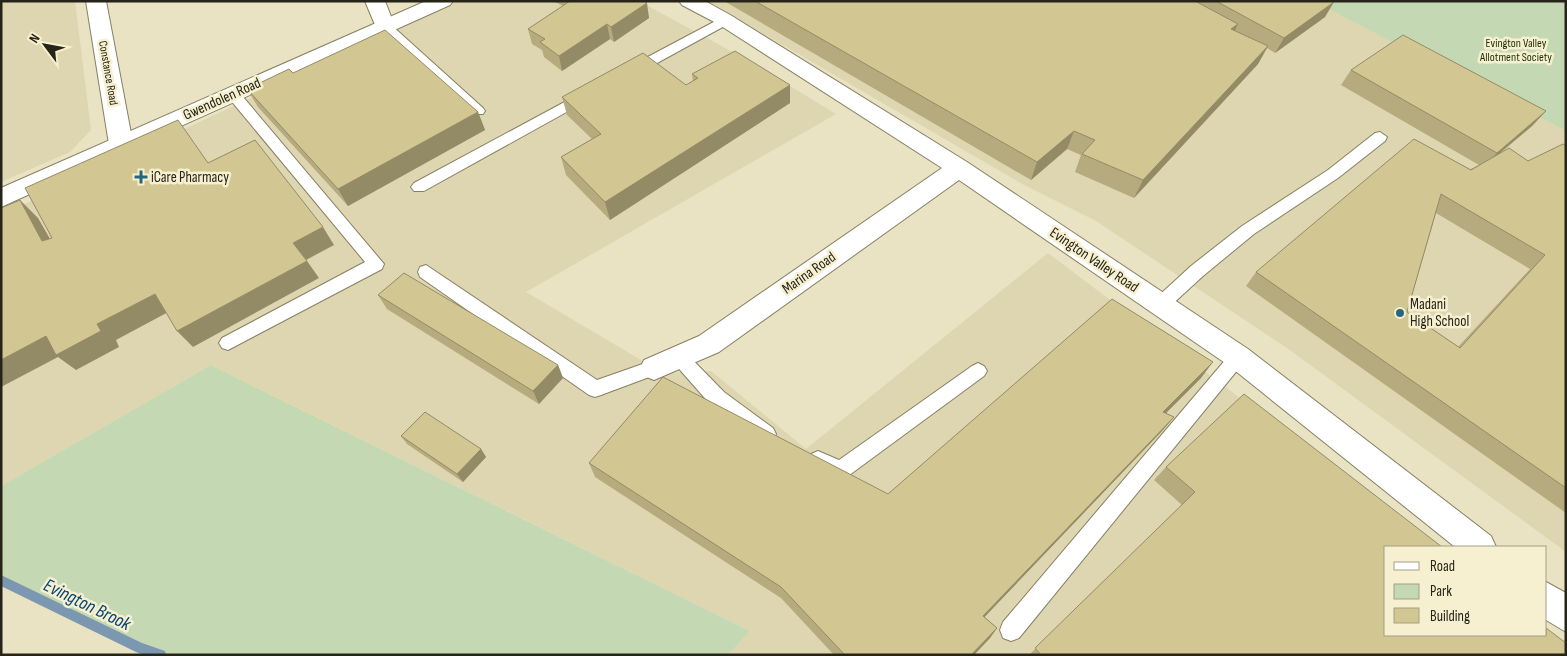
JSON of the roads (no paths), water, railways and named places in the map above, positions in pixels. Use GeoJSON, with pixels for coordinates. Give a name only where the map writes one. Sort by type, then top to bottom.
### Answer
{"type":"FeatureCollection","features":[{"type":"Feature","properties":{"kind":"street","name":"Constance Road"},"geometry":{"type":"LineString","coordinates":[[96,1],[121,144]]}},
{"type":"Feature","properties":{"kind":"street"},"geometry":{"type":"LineString","coordinates":[[375,1],[385,27]]}},
{"type":"Feature","properties":{"kind":"street","name":"Gwendolen Road"},"geometry":{"type":"LineString","coordinates":[[1,198],[443,1]]}},
{"type":"Feature","properties":{"kind":"street","name":"Evington Valley Road"},"geometry":{"type":"LineString","coordinates":[[690,1],[725,20],[959,168],[1238,357],[1479,546]]}},
{"type":"Feature","properties":{"kind":"street","name":"Marina Road"},"geometry":{"type":"LineString","coordinates":[[654,368],[709,344],[959,168]]}},
{"type":"Feature","properties":{"kind":"street"},"geometry":{"type":"LineString","coordinates":[[1547,600],[1566,615]]}},
{"type":"Feature","properties":{"kind":"lane"},"geometry":{"type":"LineString","coordinates":[[620,77],[725,20]]}},
{"type":"Feature","properties":{"kind":"lane"},"geometry":{"type":"LineString","coordinates":[[385,27],[478,111]]}},
{"type":"Feature","properties":{"kind":"lane"},"geometry":{"type":"LineString","coordinates":[[419,187],[594,91]]}},
{"type":"Feature","properties":{"kind":"lane"},"geometry":{"type":"LineString","coordinates":[[228,343],[376,264],[233,94]]}},
{"type":"Feature","properties":{"kind":"lane"},"geometry":{"type":"LineString","coordinates":[[1160,305],[1197,270],[1248,230],[1314,184],[1334,174],[1380,137]]}},
{"type":"Feature","properties":{"kind":"lane"},"geometry":{"type":"LineString","coordinates":[[426,272],[595,389],[654,368]]}},
{"type":"Feature","properties":{"kind":"lane"},"geometry":{"type":"LineString","coordinates":[[679,357],[717,398],[778,443]]}},
{"type":"Feature","properties":{"kind":"lane"},"geometry":{"type":"LineString","coordinates":[[1011,630],[1238,357]]}},
{"type":"Feature","properties":{"kind":"lane"},"geometry":{"type":"LineString","coordinates":[[805,454],[841,470],[978,371]]}},
{"type":"Feature","properties":{"kind":"waterway","name":"Evington Brook"},"geometry":{"type":"LineString","coordinates":[[1,580],[140,648],[161,655]]}},
{"type":"Feature","properties":{"kind":"place","name":"iCare Pharmacy"},"geometry":{"type":"Point","coordinates":[141,177]}},
{"type":"Feature","properties":{"kind":"place","name":"Madani High School"},"geometry":{"type":"Point","coordinates":[1400,313]}},
{"type":"Feature","properties":{"kind":"park label","name":"Evington Valley Allotment Society"},"geometry":{"type":"Point","coordinates":[1516,50]}}]}
